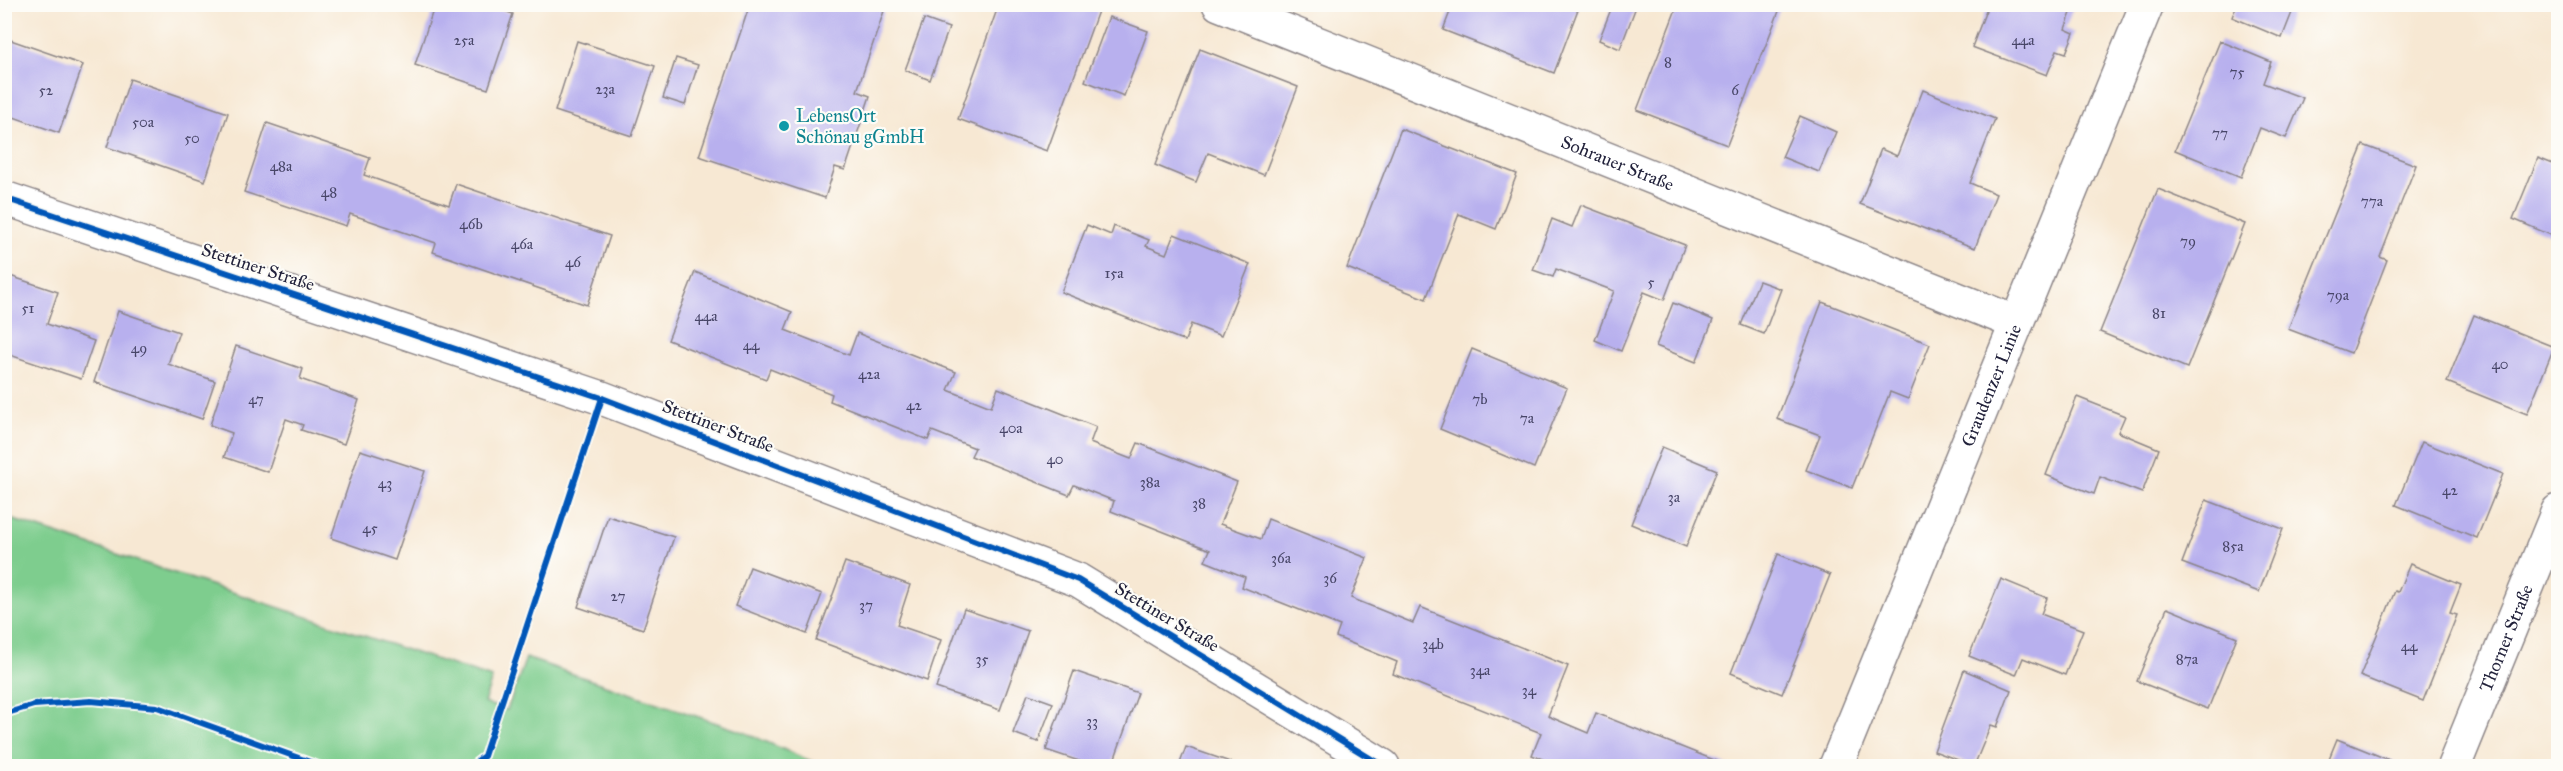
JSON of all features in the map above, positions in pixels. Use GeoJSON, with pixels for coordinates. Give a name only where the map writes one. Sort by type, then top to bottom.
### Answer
{"type":"FeatureCollection","features":[{"type":"Feature","properties":{"kind":"street","name":"Sohrauer Straße"},"geometry":{"type":"LineString","coordinates":[[1219,4],[2017,323]]}},
{"type":"Feature","properties":{"kind":"street","name":"Graudenzer Linie"},"geometry":{"type":"LineString","coordinates":[[1836,766],[2147,4]]}},
{"type":"Feature","properties":{"kind":"street","name":"Stettiner Straße"},"geometry":{"type":"LineString","coordinates":[[4,198],[602,398],[1078,580],[1383,766]]}},
{"type":"Feature","properties":{"kind":"street","name":"Thorner Straße"},"geometry":{"type":"LineString","coordinates":[[2454,766],[2559,511]]}},
{"type":"Feature","properties":{"kind":"green space"},"geometry":{"type":"Polygon","coordinates":[[[5,517],[492,678],[484,703],[507,710],[526,658],[746,733],[822,766],[5,766],[5,517]]]}},
{"type":"Feature","properties":{"kind":"building"},"geometry":{"type":"Polygon","coordinates":[[[435,4],[484,4],[513,14],[488,89],[415,65],[435,4]]]}},
{"type":"Feature","properties":{"kind":"building","name":"LebensOrt Schönau gGmbH"},"geometry":{"type":"Polygon","coordinates":[[[750,4],[866,4],[884,11],[857,91],[870,96],[845,170],[835,167],[825,198],[699,156],[750,4]]]}},
{"type":"Feature","properties":{"kind":"building"},"geometry":{"type":"Polygon","coordinates":[[[999,4],[1079,4],[1098,11],[1047,151],[958,119],[999,4]]]}},
{"type":"Feature","properties":{"kind":"building"},"geometry":{"type":"Polygon","coordinates":[[[1453,4],[1580,4],[1554,73],[1443,30],[1453,4]]]}},
{"type":"Feature","properties":{"kind":"building"},"geometry":{"type":"Polygon","coordinates":[[[1613,4],[1637,4],[1620,49],[1599,40],[1613,4]]]}},
{"type":"Feature","properties":{"kind":"building"},"geometry":{"type":"Polygon","coordinates":[[[1678,4],[1781,6],[1727,145],[1637,110],[1678,4]]]}},
{"type":"Feature","properties":{"kind":"building"},"geometry":{"type":"Polygon","coordinates":[[[2237,4],[2279,4],[2293,10],[2282,38],[2232,17],[2237,4]]]}},
{"type":"Feature","properties":{"kind":"building"},"geometry":{"type":"Polygon","coordinates":[[[1988,5],[2074,5],[2065,29],[2074,33],[2066,53],[2057,50],[2047,75],[1972,47],[1988,5]]]}},
{"type":"Feature","properties":{"kind":"building"},"geometry":{"type":"Polygon","coordinates":[[[1109,17],[1148,31],[1124,96],[1085,81],[1109,17]]]}},
{"type":"Feature","properties":{"kind":"building"},"geometry":{"type":"Polygon","coordinates":[[[924,19],[949,28],[930,80],[905,70],[924,19]]]}},
{"type":"Feature","properties":{"kind":"building"},"geometry":{"type":"Polygon","coordinates":[[[5,38],[83,65],[59,133],[5,114],[5,38]]]}},
{"type":"Feature","properties":{"kind":"building"},"geometry":{"type":"Polygon","coordinates":[[[577,41],[655,66],[632,136],[555,111],[577,41]]]}},
{"type":"Feature","properties":{"kind":"building"},"geometry":{"type":"Polygon","coordinates":[[[2220,41],[2271,62],[2263,83],[2303,98],[2286,138],[2260,128],[2241,177],[2175,150],[2220,41]]]}},
{"type":"Feature","properties":{"kind":"building"},"geometry":{"type":"Polygon","coordinates":[[[1200,49],[1298,87],[1264,175],[1208,153],[1196,182],[1155,165],[1200,49]]]}},
{"type":"Feature","properties":{"kind":"building"},"geometry":{"type":"Polygon","coordinates":[[[676,58],[698,65],[685,105],[663,98],[676,58]]]}},
{"type":"Feature","properties":{"kind":"building"},"geometry":{"type":"Polygon","coordinates":[[[130,79],[228,113],[205,181],[107,147],[130,79]]]}},
{"type":"Feature","properties":{"kind":"building"},"geometry":{"type":"Polygon","coordinates":[[[1923,90],[1995,119],[1970,183],[1996,194],[1975,248],[1860,204],[1881,149],[1897,156],[1923,90]]]}},
{"type":"Feature","properties":{"kind":"building"},"geometry":{"type":"Polygon","coordinates":[[[1800,116],[1836,132],[1819,172],[1782,157],[1800,116]]]}},
{"type":"Feature","properties":{"kind":"building"},"geometry":{"type":"Polygon","coordinates":[[[267,123],[370,158],[364,175],[449,205],[456,184],[610,236],[587,305],[433,252],[436,243],[350,214],[346,226],[244,192],[267,123]]]}},
{"type":"Feature","properties":{"kind":"building"},"geometry":{"type":"Polygon","coordinates":[[[1401,129],[1517,174],[1496,229],[1459,214],[1426,299],[1347,268],[1401,129]]]}},
{"type":"Feature","properties":{"kind":"building"},"geometry":{"type":"Polygon","coordinates":[[[2363,145],[2416,165],[2380,257],[2387,260],[2351,353],[2288,329],[2363,145]]]}},
{"type":"Feature","properties":{"kind":"building"},"geometry":{"type":"Polygon","coordinates":[[[2538,158],[2558,166],[2558,238],[2513,219],[2538,158]]]}},
{"type":"Feature","properties":{"kind":"building"},"geometry":{"type":"Polygon","coordinates":[[[2158,189],[2245,224],[2187,368],[2100,332],[2158,189]]]}},
{"type":"Feature","properties":{"kind":"building"},"geometry":{"type":"Polygon","coordinates":[[[1581,205],[1685,245],[1664,300],[1644,292],[1621,351],[1595,340],[1614,291],[1556,269],[1553,277],[1533,270],[1552,219],[1572,227],[1581,205]]]}},
{"type":"Feature","properties":{"kind":"building"},"geometry":{"type":"Polygon","coordinates":[[[1087,225],[1111,235],[1114,226],[1149,240],[1146,246],[1166,254],[1174,234],[1250,264],[1221,336],[1191,324],[1185,341],[1061,292],[1087,225]]]}},
{"type":"Feature","properties":{"kind":"building"},"geometry":{"type":"Polygon","coordinates":[[[695,272],[792,312],[785,330],[849,355],[857,333],[956,372],[948,390],[991,407],[998,388],[1096,427],[1090,443],[1131,459],[1138,443],[1237,482],[1220,524],[1261,539],[1268,519],[1367,558],[1351,598],[1413,623],[1420,607],[1568,666],[1548,716],[1588,733],[1596,713],[1729,766],[1560,766],[1532,755],[1541,733],[1393,674],[1397,662],[1336,637],[1340,626],[1242,587],[1245,577],[1205,561],[1210,550],[1111,511],[1114,501],[1074,485],[1069,495],[971,456],[975,448],[932,431],[928,440],[830,401],[832,394],[770,369],[766,379],[668,340],[695,272]]]}},
{"type":"Feature","properties":{"kind":"building"},"geometry":{"type":"Polygon","coordinates":[[[4,274],[58,292],[47,324],[94,341],[81,379],[4,353],[4,274]]]}},
{"type":"Feature","properties":{"kind":"building"},"geometry":{"type":"Polygon","coordinates":[[[1759,281],[1781,289],[1764,334],[1741,325],[1759,281]]]}},
{"type":"Feature","properties":{"kind":"building"},"geometry":{"type":"Polygon","coordinates":[[[1822,302],[1930,344],[1908,399],[1890,392],[1852,488],[1806,470],[1820,435],[1777,419],[1822,302]]]}},
{"type":"Feature","properties":{"kind":"building"},"geometry":{"type":"Polygon","coordinates":[[[1673,303],[1713,320],[1696,362],[1656,346],[1673,303]]]}},
{"type":"Feature","properties":{"kind":"building"},"geometry":{"type":"Polygon","coordinates":[[[118,311],[179,332],[168,364],[215,381],[202,419],[94,382],[118,311]]]}},
{"type":"Feature","properties":{"kind":"building"},"geometry":{"type":"Polygon","coordinates":[[[2474,315],[2554,347],[2527,414],[2447,382],[2474,315]]]}},
{"type":"Feature","properties":{"kind":"building"},"geometry":{"type":"Polygon","coordinates":[[[236,346],[303,369],[300,379],[359,400],[344,444],[301,430],[303,425],[286,419],[268,472],[224,457],[232,433],[210,425],[236,346]]]}},
{"type":"Feature","properties":{"kind":"building"},"geometry":{"type":"Polygon","coordinates":[[[1472,349],[1567,388],[1534,468],[1440,429],[1472,349]]]}},
{"type":"Feature","properties":{"kind":"building"},"geometry":{"type":"Polygon","coordinates":[[[2077,397],[2125,416],[2118,432],[2159,449],[2142,493],[2100,477],[2094,494],[2046,475],[2077,397]]]}},
{"type":"Feature","properties":{"kind":"building"},"geometry":{"type":"Polygon","coordinates":[[[2422,442],[2503,474],[2477,538],[2396,505],[2422,442]]]}},
{"type":"Feature","properties":{"kind":"building"},"geometry":{"type":"Polygon","coordinates":[[[1662,447],[1717,470],[1686,547],[1631,524],[1662,447]]]}},
{"type":"Feature","properties":{"kind":"building"},"geometry":{"type":"Polygon","coordinates":[[[360,450],[425,471],[395,560],[331,538],[360,450]]]}},
{"type":"Feature","properties":{"kind":"building"},"geometry":{"type":"Polygon","coordinates":[[[2206,500],[2283,529],[2259,592],[2182,563],[2206,500]]]}},
{"type":"Feature","properties":{"kind":"building"},"geometry":{"type":"Polygon","coordinates":[[[608,516],[674,537],[643,629],[578,607],[608,516]]]}},
{"type":"Feature","properties":{"kind":"building"},"geometry":{"type":"Polygon","coordinates":[[[1778,554],[1830,575],[1782,694],[1731,673],[1778,554]]]}},
{"type":"Feature","properties":{"kind":"building"},"geometry":{"type":"Polygon","coordinates":[[[845,562],[910,585],[897,625],[941,640],[927,681],[816,640],[845,562]]]}},
{"type":"Feature","properties":{"kind":"building"},"geometry":{"type":"Polygon","coordinates":[[[2410,564],[2461,585],[2450,613],[2457,615],[2423,701],[2360,676],[2395,591],[2398,592],[2410,564]]]}},
{"type":"Feature","properties":{"kind":"building"},"geometry":{"type":"Polygon","coordinates":[[[750,567],[822,594],[807,634],[735,606],[750,567]]]}},
{"type":"Feature","properties":{"kind":"building"},"geometry":{"type":"Polygon","coordinates":[[[2001,579],[2047,598],[2041,614],[2083,630],[2065,675],[2023,658],[2016,675],[1969,656],[2001,579]]]}},
{"type":"Feature","properties":{"kind":"building"},"geometry":{"type":"Polygon","coordinates":[[[2167,608],[2237,637],[2208,709],[2137,681],[2167,608]]]}},
{"type":"Feature","properties":{"kind":"building"},"geometry":{"type":"Polygon","coordinates":[[[964,609],[1028,631],[1000,710],[936,688],[964,609]]]}},
{"type":"Feature","properties":{"kind":"building"},"geometry":{"type":"Polygon","coordinates":[[[1964,670],[2011,690],[1997,727],[1991,725],[1974,766],[1934,751],[1964,670]]]}},
{"type":"Feature","properties":{"kind":"building"},"geometry":{"type":"Polygon","coordinates":[[[1074,671],[1138,693],[1112,766],[1094,766],[1046,750],[1074,671]]]}},
{"type":"Feature","properties":{"kind":"building"},"geometry":{"type":"Polygon","coordinates":[[[1028,694],[1053,703],[1038,742],[1013,733],[1028,694]]]}},
{"type":"Feature","properties":{"kind":"building"},"geometry":{"type":"Polygon","coordinates":[[[2337,739],[2399,764],[2398,766],[2326,766],[2337,739]]]}},
{"type":"Feature","properties":{"kind":"building"},"geometry":{"type":"Polygon","coordinates":[[[1186,747],[1242,766],[1179,766],[1186,747]]]}},
{"type":"Feature","properties":{"kind":"cycle path"},"geometry":{"type":"LineString","coordinates":[[4,198],[602,398],[1078,580],[1383,766]]}},
{"type":"Feature","properties":{"kind":"cycle path"},"geometry":{"type":"LineString","coordinates":[[471,766],[484,756],[602,398]]}},
{"type":"Feature","properties":{"kind":"cycle path"},"geometry":{"type":"LineString","coordinates":[[4,714],[34,705],[91,701],[157,707],[321,766]]}},
{"type":"Feature","properties":{"kind":"place","name":"LebensOrt Schönau gGmbH"},"geometry":{"type":"Point","coordinates":[784,126]}}]}
